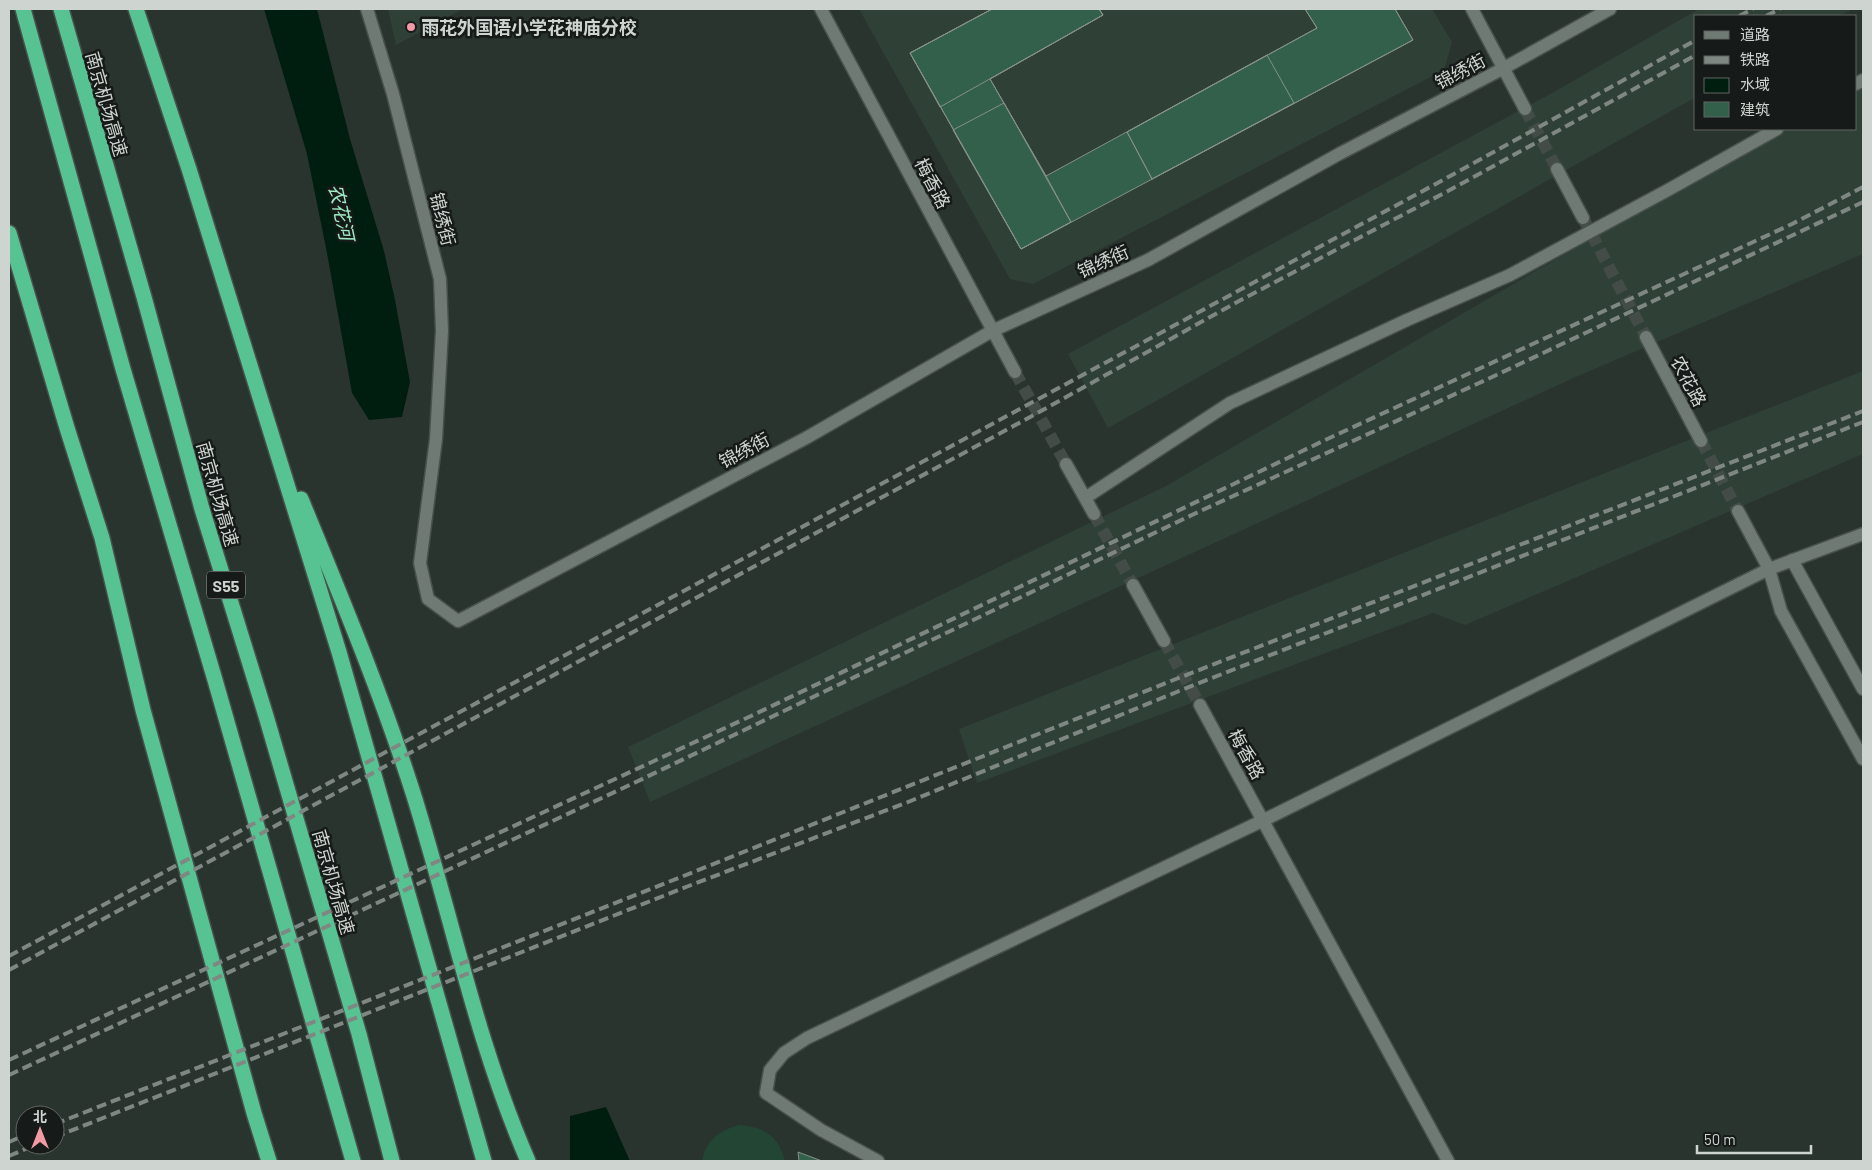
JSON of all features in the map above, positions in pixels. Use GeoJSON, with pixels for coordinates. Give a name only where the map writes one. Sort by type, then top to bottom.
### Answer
{"type":"FeatureCollection","features":[{"type":"Feature","properties":{"kind":"highway","name":"S55"},"geometry":{"type":"LineString","coordinates":[[23,9],[123,369],[353,1161]]}},
{"type":"Feature","properties":{"kind":"highway","name":"南京机场高速"},"geometry":{"type":"LineString","coordinates":[[61,9],[144,297],[202,509],[266,716],[358,1034],[392,1161]]}},
{"type":"Feature","properties":{"kind":"highway"},"geometry":{"type":"LineString","coordinates":[[136,9],[189,169],[339,652],[484,1161]]}},
{"type":"Feature","properties":{"kind":"highway"},"geometry":{"type":"LineString","coordinates":[[9,233],[102,538],[143,710],[251,1103],[269,1161]]}},
{"type":"Feature","properties":{"kind":"highway"},"geometry":{"type":"LineString","coordinates":[[264,410],[368,662],[414,796],[505,1104],[528,1161]]}},
{"type":"Feature","properties":{"kind":"street","name":"锦绣街"},"geometry":{"type":"LineString","coordinates":[[367,9],[393,94],[440,279],[442,331],[436,439],[420,563],[428,599],[458,621],[806,438],[992,331],[1148,260],[1339,154],[1504,68],[1610,9]]}},
{"type":"Feature","properties":{"kind":"street","name":"梅香路"},"geometry":{"type":"LineString","coordinates":[[821,9],[1015,372]]}},
{"type":"Feature","properties":{"kind":"street"},"geometry":{"type":"LineString","coordinates":[[1472,9],[1525,109]]}},
{"type":"Feature","properties":{"kind":"street"},"geometry":{"type":"LineString","coordinates":[[1085,498],[1230,403],[1407,320],[1510,275],[1775,130]]}},
{"type":"Feature","properties":{"kind":"street"},"geometry":{"type":"LineString","coordinates":[[1557,169],[1583,218]]}},
{"type":"Feature","properties":{"kind":"street","name":"农花路"},"geometry":{"type":"LineString","coordinates":[[1646,338],[1701,441]]}},
{"type":"Feature","properties":{"kind":"street"},"geometry":{"type":"LineString","coordinates":[[1066,464],[1094,514]]}},
{"type":"Feature","properties":{"kind":"street"},"geometry":{"type":"LineString","coordinates":[[1738,511],[1769,568],[1782,611],[1863,760]]}},
{"type":"Feature","properties":{"kind":"street"},"geometry":{"type":"LineString","coordinates":[[878,1161],[821,1130],[766,1093],[770,1070],[784,1053],[807,1038],[1264,820],[1769,568],[1863,534]]}},
{"type":"Feature","properties":{"kind":"street"},"geometry":{"type":"LineString","coordinates":[[1792,560],[1863,689]]}},
{"type":"Feature","properties":{"kind":"street"},"geometry":{"type":"LineString","coordinates":[[1133,585],[1164,641]]}},
{"type":"Feature","properties":{"kind":"street","name":"梅香路"},"geometry":{"type":"LineString","coordinates":[[1200,705],[1448,1161]]}},
{"type":"Feature","properties":{"kind":"shaded area","name":"雨花外国语小学花神庙分校"},"geometry":{"type":"Polygon","coordinates":[[[388,9],[463,9],[396,45],[388,9]]]}},
{"type":"Feature","properties":{"kind":"shaded area"},"geometry":{"type":"Polygon","coordinates":[[[859,9],[1432,9],[1452,42],[1444,70],[1033,284],[1010,279],[859,9]]]}},
{"type":"Feature","properties":{"kind":"shaded area"},"geometry":{"type":"Polygon","coordinates":[[[1699,9],[1853,9],[1841,15],[1694,15],[1694,98],[1108,428],[1068,354],[1554,92],[1699,9]]]}},
{"type":"Feature","properties":{"kind":"shaded area"},"geometry":{"type":"Polygon","coordinates":[[[1863,80],[1863,254],[1578,376],[650,802],[628,747],[1166,486],[1778,130],[1857,130],[1857,84],[1863,80]]]}},
{"type":"Feature","properties":{"kind":"shaded area"},"geometry":{"type":"Polygon","coordinates":[[[1863,371],[1863,454],[1465,625],[1433,613],[977,783],[959,729],[1863,371]]]}},
{"type":"Feature","properties":{"kind":"shaded area"},"geometry":{"type":"Polygon","coordinates":[[[739,1125],[756,1128],[769,1134],[779,1145],[785,1161],[702,1161],[706,1148],[714,1137],[739,1125]]]}},
{"type":"Feature","properties":{"kind":"water","name":"农花河"},"geometry":{"type":"Polygon","coordinates":[[[264,9],[317,9],[350,139],[384,251],[395,300],[410,382],[402,417],[369,420],[352,393],[307,154],[264,9]]]}},
{"type":"Feature","properties":{"kind":"water"},"geometry":{"type":"Polygon","coordinates":[[[606,1107],[630,1161],[570,1161],[570,1116],[606,1107]]]}},
{"type":"Feature","properties":{"kind":"building"},"geometry":{"type":"Polygon","coordinates":[[[992,9],[1099,9],[1103,15],[990,79],[1046,176],[1317,28],[1305,9],[1395,9],[1413,40],[1021,249],[910,53],[992,9]]]}},
{"type":"Feature","properties":{"kind":"building"},"geometry":{"type":"Polygon","coordinates":[[[992,9],[1099,9],[1103,15],[990,79],[1071,222],[1021,249],[910,53],[992,9]]]}},
{"type":"Feature","properties":{"kind":"building"},"geometry":{"type":"Polygon","coordinates":[[[992,9],[1099,9],[1103,15],[940,107],[910,53],[992,9]]]}},
{"type":"Feature","properties":{"kind":"building"},"geometry":{"type":"Polygon","coordinates":[[[1305,9],[1395,9],[1413,40],[1152,179],[1127,132],[1317,28],[1305,9]]]}},
{"type":"Feature","properties":{"kind":"building"},"geometry":{"type":"Polygon","coordinates":[[[1267,55],[1294,103],[1152,179],[1127,132],[1267,55]]]}},
{"type":"Feature","properties":{"kind":"building"},"geometry":{"type":"Polygon","coordinates":[[[1004,103],[1071,222],[1021,249],[953,130],[1004,103]]]}},
{"type":"Feature","properties":{"kind":"building"},"geometry":{"type":"Polygon","coordinates":[[[798,1152],[822,1161],[799,1161],[798,1152]]]}},
{"type":"Feature","properties":{"kind":"tunnel"},"geometry":{"type":"LineString","coordinates":[[1525,109],[1557,169]]}},
{"type":"Feature","properties":{"kind":"tunnel"},"geometry":{"type":"LineString","coordinates":[[1583,218],[1646,337]]}},
{"type":"Feature","properties":{"kind":"tunnel"},"geometry":{"type":"LineString","coordinates":[[1015,372],[1066,464]]}},
{"type":"Feature","properties":{"kind":"tunnel"},"geometry":{"type":"LineString","coordinates":[[1701,441],[1738,511]]}},
{"type":"Feature","properties":{"kind":"tunnel"},"geometry":{"type":"LineString","coordinates":[[1094,514],[1133,585]]}},
{"type":"Feature","properties":{"kind":"tunnel"},"geometry":{"type":"LineString","coordinates":[[1164,641],[1200,705]]}},
{"type":"Feature","properties":{"kind":"railway"},"geometry":{"type":"LineString","coordinates":[[1741,15],[1753,9]]}},
{"type":"Feature","properties":{"kind":"railway"},"geometry":{"type":"LineString","coordinates":[[1768,15],[1780,9]]}},
{"type":"Feature","properties":{"kind":"railway"},"geometry":{"type":"LineString","coordinates":[[9,956],[1443,180],[1694,41]]}},
{"type":"Feature","properties":{"kind":"railway"},"geometry":{"type":"LineString","coordinates":[[9,970],[1032,416],[1239,301],[1448,191],[1694,56]]}},
{"type":"Feature","properties":{"kind":"railway"},"geometry":{"type":"LineString","coordinates":[[9,1060],[751,716],[1323,441],[1792,224],[1863,187]]}},
{"type":"Feature","properties":{"kind":"railway"},"geometry":{"type":"LineString","coordinates":[[9,1075],[636,782],[1194,514],[1490,378],[1863,202]]}},
{"type":"Feature","properties":{"kind":"railway"},"geometry":{"type":"LineString","coordinates":[[65,1120],[1176,679],[1863,411]]}},
{"type":"Feature","properties":{"kind":"railway"},"geometry":{"type":"LineString","coordinates":[[65,1133],[686,887],[908,802],[1184,689],[1863,422]]}},
{"type":"Feature","properties":{"kind":"railway"},"geometry":{"type":"LineString","coordinates":[[9,1142],[15,1139]]}},
{"type":"Feature","properties":{"kind":"railway"},"geometry":{"type":"LineString","coordinates":[[9,1156],[15,1153]]}},
{"type":"Feature","properties":{"kind":"place","name":"雨花外国语小学花神庙分校"},"geometry":{"type":"Point","coordinates":[411,27]}}]}
